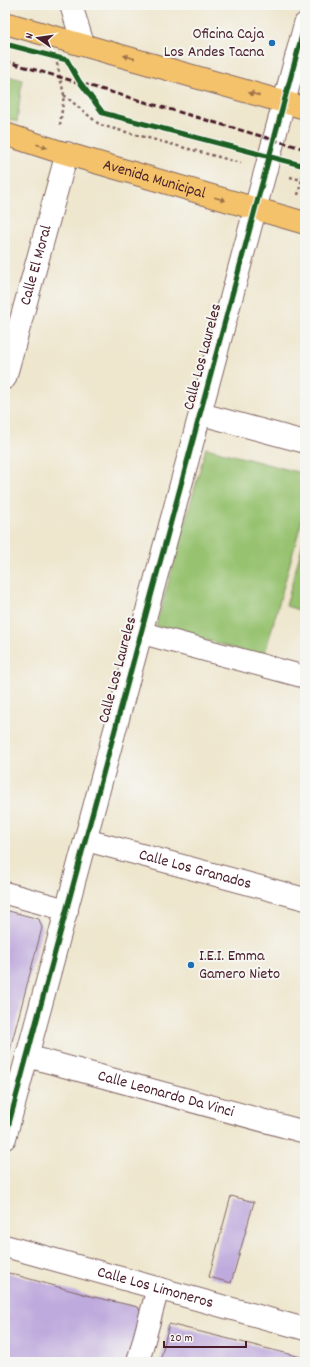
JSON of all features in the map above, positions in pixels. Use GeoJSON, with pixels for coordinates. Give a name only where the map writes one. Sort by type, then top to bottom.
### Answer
{"type":"FeatureCollection","features":[{"type":"Feature","properties":{"kind":"main road"},"geometry":{"type":"LineString","coordinates":[[5,23],[295,105]]}},
{"type":"Feature","properties":{"kind":"main road","name":"Avenida Municipal"},"geometry":{"type":"LineString","coordinates":[[5,134],[60,152],[305,223]]}},
{"type":"Feature","properties":{"kind":"street"},"geometry":{"type":"LineString","coordinates":[[71,5],[83,44]]}},
{"type":"Feature","properties":{"kind":"street","name":"Calle Los Laureles"},"geometry":{"type":"LineString","coordinates":[[5,1138],[268,163],[295,105],[305,24]]}},
{"type":"Feature","properties":{"kind":"street","name":"Calle El Moral"},"geometry":{"type":"LineString","coordinates":[[6,367],[60,152]]}},
{"type":"Feature","properties":{"kind":"street"},"geometry":{"type":"LineString","coordinates":[[201,414],[305,442]]}},
{"type":"Feature","properties":{"kind":"street"},"geometry":{"type":"LineString","coordinates":[[142,633],[305,677]]}},
{"type":"Feature","properties":{"kind":"street","name":"Calle Los Granados"},"geometry":{"type":"LineString","coordinates":[[86,840],[305,899]]}},
{"type":"Feature","properties":{"kind":"street"},"geometry":{"type":"LineString","coordinates":[[5,893],[67,910]]}},
{"type":"Feature","properties":{"kind":"street","name":"Calle Leonardo Da Vinci"},"geometry":{"type":"LineString","coordinates":[[27,1056],[305,1132]]}},
{"type":"Feature","properties":{"kind":"street","name":"Calle Los Limoneros"},"geometry":{"type":"LineString","coordinates":[[5,1246],[305,1329]]}},
{"type":"Feature","properties":{"kind":"street"},"geometry":{"type":"LineString","coordinates":[[138,1362],[158,1288]]}},
{"type":"Feature","properties":{"kind":"path"},"geometry":{"type":"LineString","coordinates":[[55,57],[61,59]]}},
{"type":"Feature","properties":{"kind":"path"},"geometry":{"type":"LineString","coordinates":[[55,57],[61,76],[64,95],[59,133],[60,152]]}},
{"type":"Feature","properties":{"kind":"path"},"geometry":{"type":"LineString","coordinates":[[64,95],[100,125],[268,163],[305,166]]}},
{"type":"Feature","properties":{"kind":"path"},"geometry":{"type":"LineString","coordinates":[[268,163],[305,181]]}},
{"type":"Feature","properties":{"kind":"green space"},"geometry":{"type":"Polygon","coordinates":[[[5,75],[22,80],[17,122],[5,117],[5,75]]]}},
{"type":"Feature","properties":{"kind":"green space"},"geometry":{"type":"Polygon","coordinates":[[[206,448],[305,474],[305,509],[264,657],[156,626],[206,448]]]}},
{"type":"Feature","properties":{"kind":"green space"},"geometry":{"type":"Polygon","coordinates":[[[305,535],[305,612],[286,606],[305,535]]]}},
{"type":"Feature","properties":{"kind":"building"},"geometry":{"type":"Polygon","coordinates":[[[5,910],[39,919],[42,928],[5,1068],[5,910]]]}},
{"type":"Feature","properties":{"kind":"building"},"geometry":{"type":"Polygon","coordinates":[[[231,1196],[254,1202],[231,1283],[209,1277],[231,1196]]]}},
{"type":"Feature","properties":{"kind":"building"},"geometry":{"type":"Polygon","coordinates":[[[5,1272],[94,1297],[138,1307],[143,1318],[131,1362],[5,1362],[5,1272]]]}},
{"type":"Feature","properties":{"kind":"building"},"geometry":{"type":"Polygon","coordinates":[[[169,1324],[305,1358],[305,1362],[160,1362],[169,1324]]]}},
{"type":"Feature","properties":{"kind":"railway"},"geometry":{"type":"LineString","coordinates":[[5,61],[305,149]]}},
{"type":"Feature","properties":{"kind":"cycle path"},"geometry":{"type":"LineString","coordinates":[[5,1138],[305,24]]}},
{"type":"Feature","properties":{"kind":"cycle path"},"geometry":{"type":"LineString","coordinates":[[5,44],[67,60],[79,81],[103,113],[305,166]]}},
{"type":"Feature","properties":{"kind":"place","name":"Oficina Caja Los Andes Tacna"},"geometry":{"type":"Point","coordinates":[272,43]}},
{"type":"Feature","properties":{"kind":"place","name":"I.E.I. Emma Gamero Nieto"},"geometry":{"type":"Point","coordinates":[191,965]}}]}
